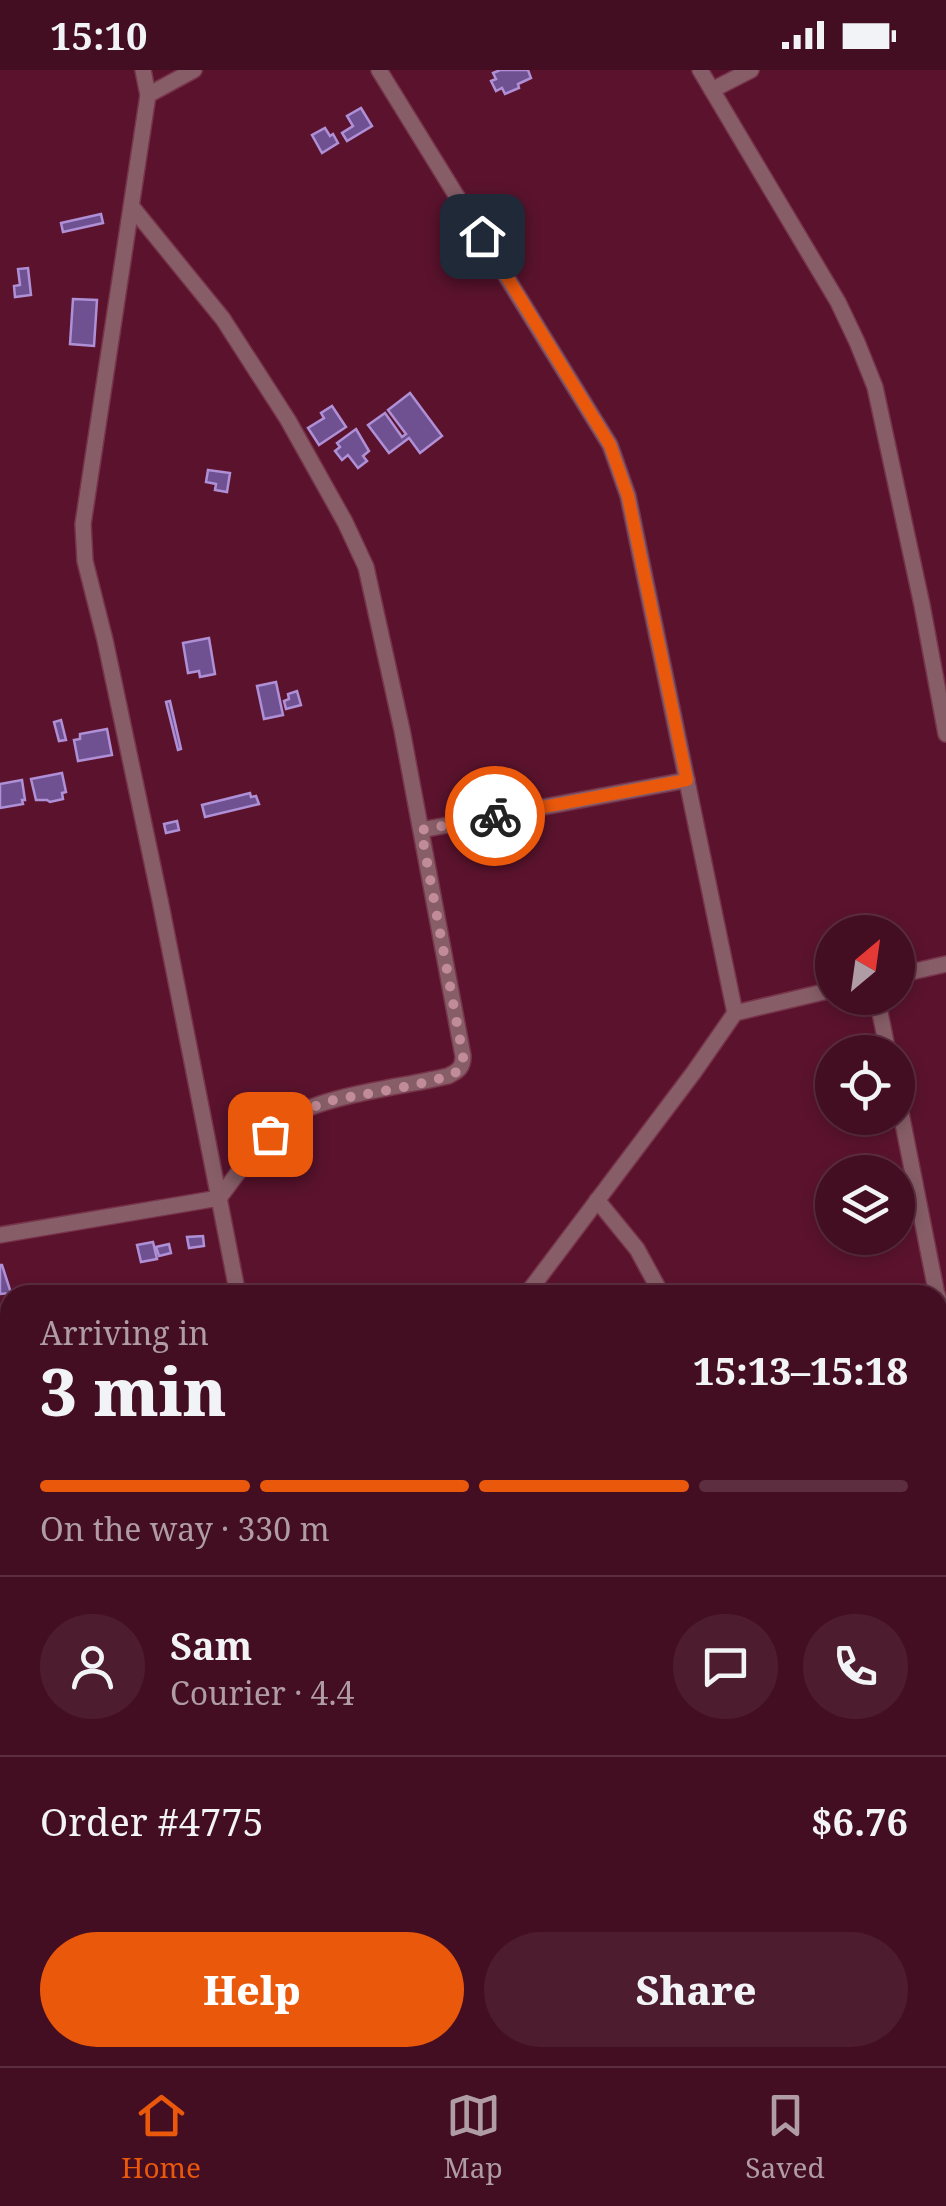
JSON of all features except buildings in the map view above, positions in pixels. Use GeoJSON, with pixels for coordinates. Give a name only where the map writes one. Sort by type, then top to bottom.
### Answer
{"type":"FeatureCollection","features":[{"type":"Feature","properties":{"kind":"street"},"geometry":{"type":"LineString","coordinates":[[143,70],[148,95],[83,524],[84,560],[156,882],[236,1285]]}},
{"type":"Feature","properties":{"kind":"street"},"geometry":{"type":"LineString","coordinates":[[148,95],[194,70]]}},
{"type":"Feature","properties":{"kind":"street"},"geometry":{"type":"LineString","coordinates":[[379,70],[610,445],[628,496],[735,1013]]}},
{"type":"Feature","properties":{"kind":"street"},"geometry":{"type":"LineString","coordinates":[[700,70],[838,302],[869,372],[941,676],[946,734]]}},
{"type":"Feature","properties":{"kind":"street"},"geometry":{"type":"LineString","coordinates":[[712,90],[750,70]]}},
{"type":"Feature","properties":{"kind":"street"},"geometry":{"type":"LineString","coordinates":[[0,1235],[219,1198],[270,1134],[290,1117],[328,1102],[448,1076],[463,1065],[402,730],[366,567],[288,420],[223,319],[132,207]]}},
{"type":"Feature","properties":{"kind":"street"},"geometry":{"type":"LineString","coordinates":[[421,830],[687,780]]}},
{"type":"Feature","properties":{"kind":"street"},"geometry":{"type":"LineString","coordinates":[[915,971],[946,964]]}},
{"type":"Feature","properties":{"kind":"street"},"geometry":{"type":"LineString","coordinates":[[533,1285],[735,1013],[815,994]]}},
{"type":"Feature","properties":{"kind":"street"},"geometry":{"type":"LineString","coordinates":[[905,1135],[935,1285]]}},
{"type":"Feature","properties":{"kind":"street"},"geometry":{"type":"LineString","coordinates":[[597,1200],[637,1249],[657,1285]]}},
{"type":"Feature","properties":{"kind":"way so far"},"geometry":{"type":"LineString","coordinates":[[270,1134],[290,1117],[328,1102],[448,1076],[463,1065],[421,830],[495,816]]}},
{"type":"Feature","properties":{"kind":"route"},"geometry":{"type":"LineString","coordinates":[[482,236],[610,445],[628,496],[687,780],[495,816]]}}]}
